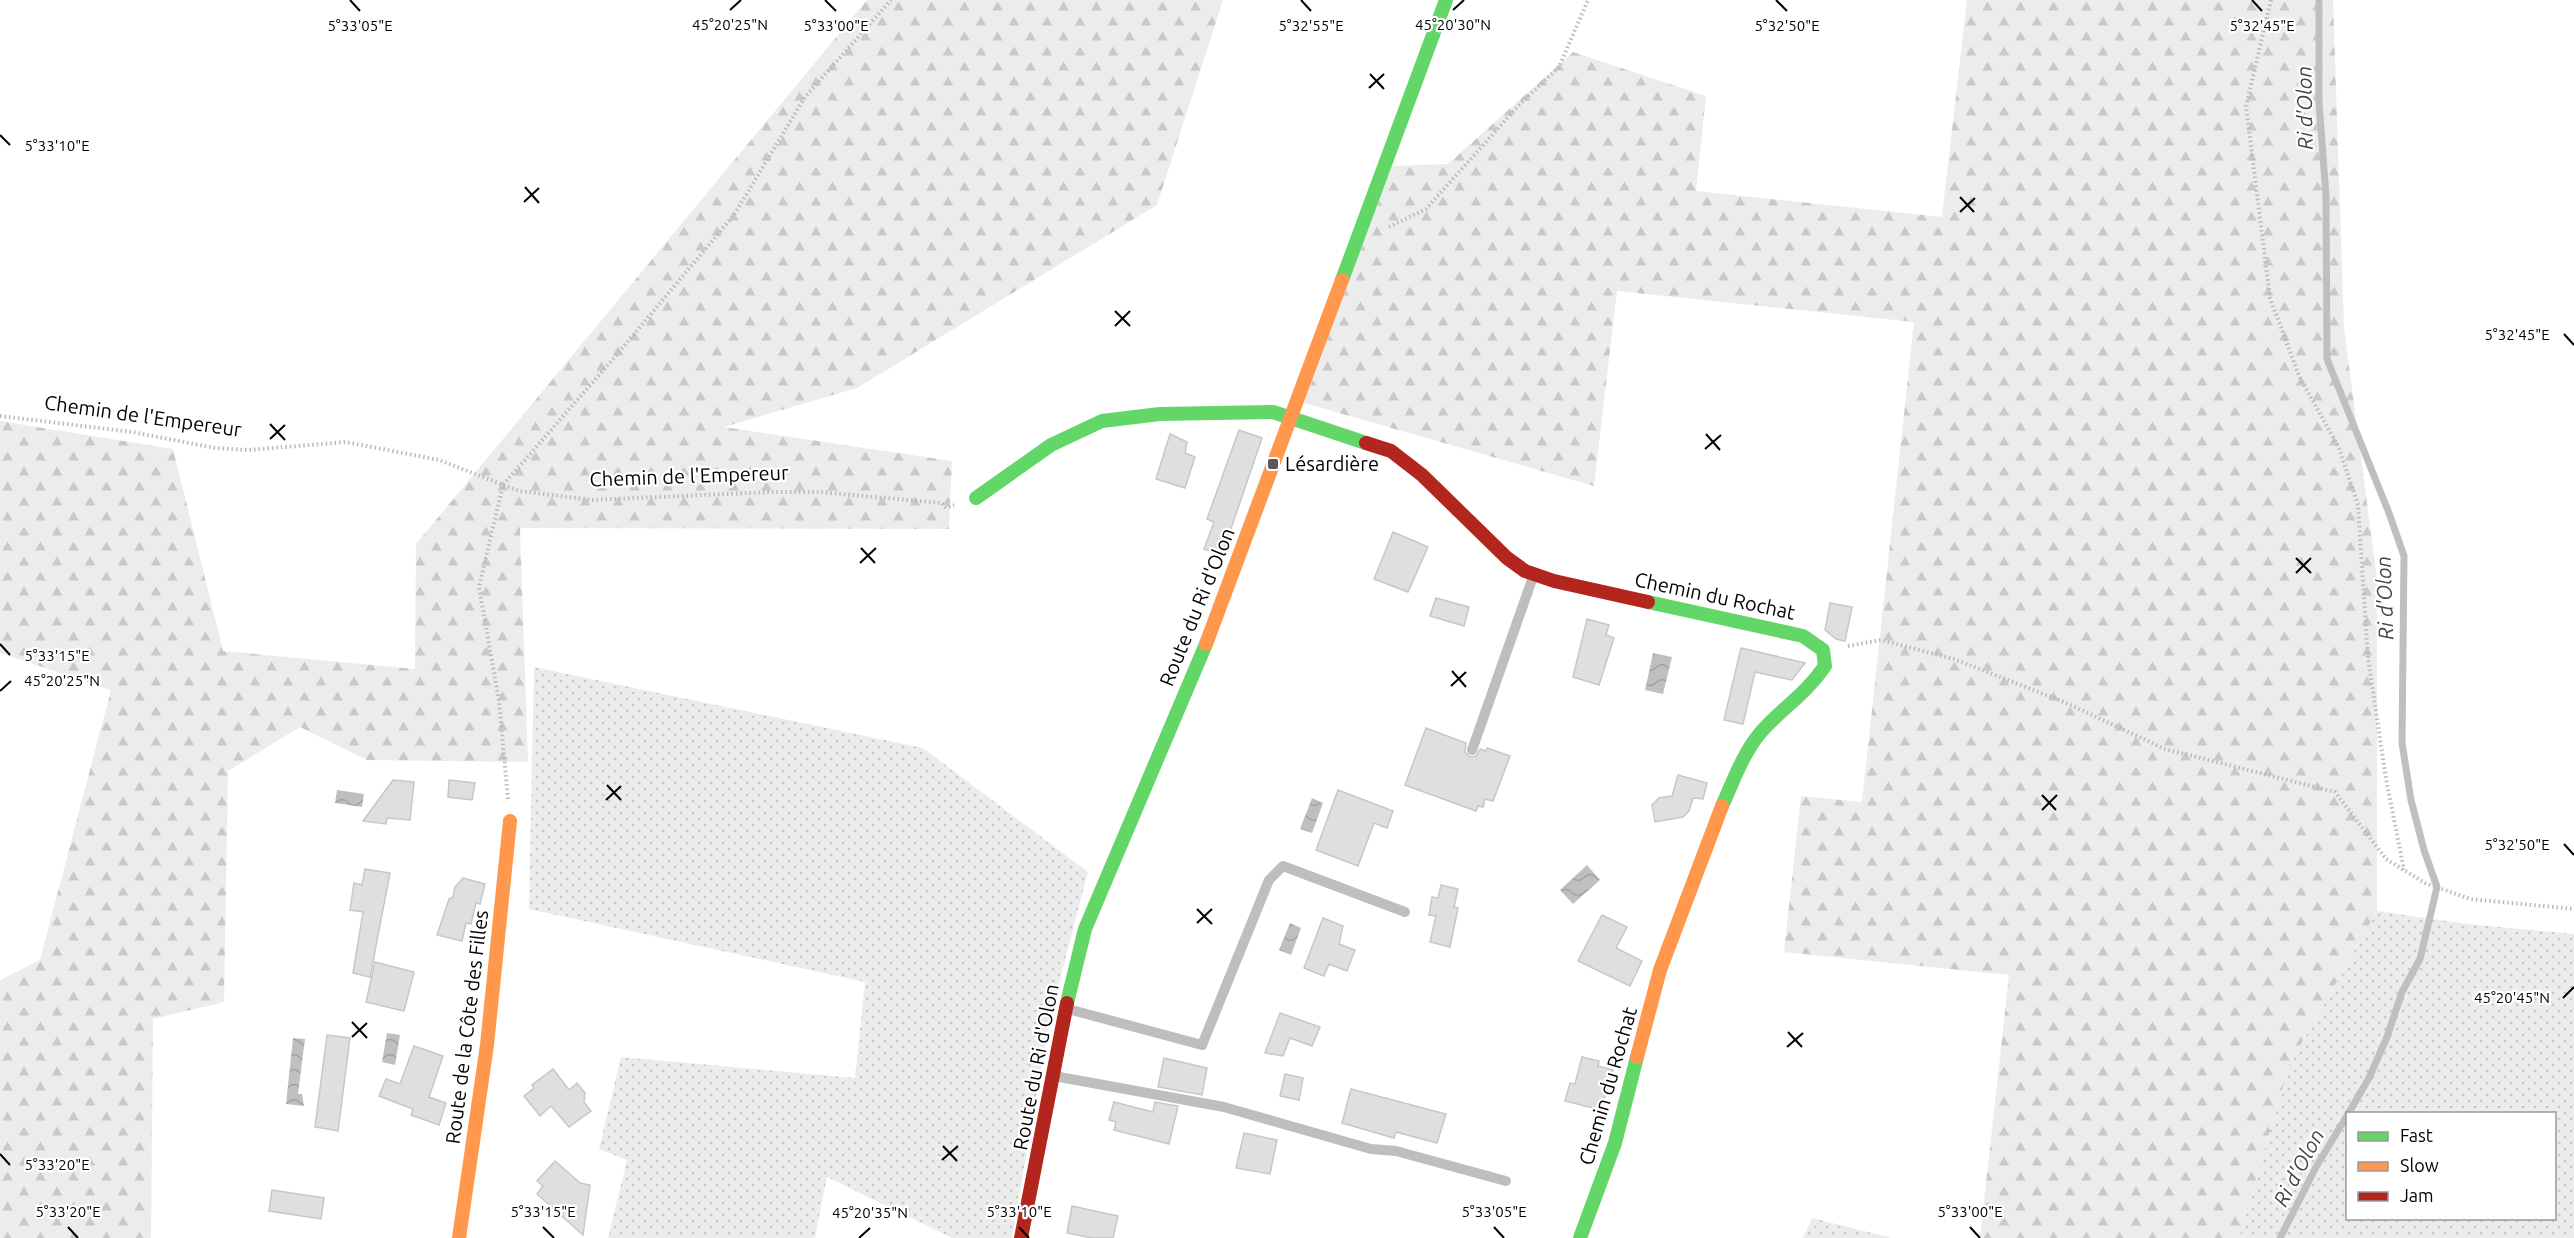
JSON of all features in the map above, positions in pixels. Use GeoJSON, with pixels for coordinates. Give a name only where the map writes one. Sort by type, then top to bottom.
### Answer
{"type":"FeatureCollection","features":[{"type":"Feature","properties":{"kind":"street","name":"Route du Ri d'Olon"},"geometry":{"type":"LineString","coordinates":[[1021,1238],[1066,1008],[1085,929],[1213,627],[1446,0]]}},
{"type":"Feature","properties":{"kind":"street"},"geometry":{"type":"LineString","coordinates":[[976,498],[1051,444],[1102,421],[1160,414],[1273,412],[1289,419]]}},
{"type":"Feature","properties":{"kind":"street","name":"Chemin du Rochat"},"geometry":{"type":"LineString","coordinates":[[1289,419],[1391,451],[1422,475],[1507,558],[1525,571],[1554,581],[1803,636],[1823,650],[1825,666],[1812,685],[1760,733],[1736,774],[1716,820],[1660,970],[1615,1143],[1580,1238]]}},
{"type":"Feature","properties":{"kind":"street","name":"Route de la Côte des Filles"},"geometry":{"type":"LineString","coordinates":[[459,1238],[487,1045],[510,821]]}},
{"type":"Feature","properties":{"kind":"lane"},"geometry":{"type":"LineString","coordinates":[[1472,750],[1534,574]]}},
{"type":"Feature","properties":{"kind":"lane"},"geometry":{"type":"LineString","coordinates":[[1066,1008],[1202,1045],[1269,880],[1284,866],[1406,912]]}},
{"type":"Feature","properties":{"kind":"lane"},"geometry":{"type":"LineString","coordinates":[[1053,1076],[1224,1107],[1371,1149],[1396,1151],[1506,1181]]}},
{"type":"Feature","properties":{"kind":"path"},"geometry":{"type":"LineString","coordinates":[[510,821],[499,701],[479,586],[503,485],[734,215],[805,98],[891,0]]}},
{"type":"Feature","properties":{"kind":"path"},"geometry":{"type":"LineString","coordinates":[[1387,228],[1426,208],[1512,112],[1559,67],[1588,0]]}},
{"type":"Feature","properties":{"kind":"path"},"geometry":{"type":"LineString","coordinates":[[2271,0],[2246,106],[2270,298],[2300,376],[2339,448],[2358,505],[2368,658],[2386,779],[2404,870]]}},
{"type":"Feature","properties":{"kind":"path","name":"Chemin de l'Empereur"},"geometry":{"type":"LineString","coordinates":[[0,416],[132,432],[248,450],[346,442],[439,460],[519,491],[592,500],[819,492],[942,503],[946,508],[976,498]]}},
{"type":"Feature","properties":{"kind":"path"},"geometry":{"type":"LineString","coordinates":[[1823,650],[1881,640],[1953,659],[2064,702],[2165,749],[2335,792],[2386,860],[2425,883],[2470,899],[2574,909]]}},
{"type":"Feature","properties":{"kind":"green space"},"geometry":{"type":"Polygon","coordinates":[[[867,0],[1223,0],[1157,205],[857,388],[724,427],[952,461],[949,529],[520,528],[528,762],[367,760],[300,727],[228,771],[224,1002],[153,1019],[151,1238],[0,1238],[0,980],[40,960],[111,690],[0,653],[0,421],[173,449],[223,651],[415,669],[416,544],[867,0]]]}},
{"type":"Feature","properties":{"kind":"green space"},"geometry":{"type":"Polygon","coordinates":[[[1967,0],[2333,0],[2344,328],[2377,579],[2377,911],[2289,1065],[2239,1238],[1980,1238],[2009,975],[1784,952],[1801,796],[1862,802],[1914,322],[1617,291],[1594,486],[1304,403],[1392,166],[1448,164],[1573,52],[1706,96],[1696,191],[1942,217],[1967,0]]]}},
{"type":"Feature","properties":{"kind":"green space"},"geometry":{"type":"Polygon","coordinates":[[[534,667],[923,748],[1088,872],[1049,1021],[1012,1238],[952,1238],[827,1177],[815,1238],[608,1238],[627,1160],[599,1149],[621,1057],[855,1078],[865,982],[529,909],[534,667]]]}},
{"type":"Feature","properties":{"kind":"green space"},"geometry":{"type":"Polygon","coordinates":[[[2377,911],[2467,924],[2574,934],[2574,1238],[2239,1238],[2289,1065],[2377,911]]]}},
{"type":"Feature","properties":{"kind":"green space"},"geometry":{"type":"Polygon","coordinates":[[[1812,1218],[1892,1238],[1803,1238],[1812,1218]]]}},
{"type":"Feature","properties":{"kind":"water"},"geometry":{"type":"Polygon","coordinates":[[[1653,653],[1672,657],[1663,694],[1645,690],[1653,653]]]}},
{"type":"Feature","properties":{"kind":"water"},"geometry":{"type":"Polygon","coordinates":[[[337,790],[364,794],[362,807],[335,803],[337,790]]]}},
{"type":"Feature","properties":{"kind":"water"},"geometry":{"type":"Polygon","coordinates":[[[1312,798],[1323,803],[1312,833],[1300,829],[1312,798]]]}},
{"type":"Feature","properties":{"kind":"water"},"geometry":{"type":"Polygon","coordinates":[[[1587,865],[1600,880],[1573,904],[1560,890],[1587,865]]]}},
{"type":"Feature","properties":{"kind":"water"},"geometry":{"type":"Polygon","coordinates":[[[1290,923],[1301,928],[1291,955],[1279,950],[1290,923]]]}},
{"type":"Feature","properties":{"kind":"water"},"geometry":{"type":"Polygon","coordinates":[[[387,1033],[400,1035],[395,1065],[382,1062],[387,1033]]]}},
{"type":"Feature","properties":{"kind":"water"},"geometry":{"type":"Polygon","coordinates":[[[293,1038],[305,1039],[298,1094],[302,1094],[304,1106],[286,1104],[293,1038]]]}},
{"type":"Feature","properties":{"kind":"building"},"geometry":{"type":"Polygon","coordinates":[[[1239,430],[1262,438],[1222,555],[1204,549],[1214,522],[1207,519],[1239,430]]]}},
{"type":"Feature","properties":{"kind":"building"},"geometry":{"type":"Polygon","coordinates":[[[1170,434],[1187,442],[1185,453],[1195,457],[1185,488],[1156,479],[1170,434]]]}},
{"type":"Feature","properties":{"kind":"building"},"geometry":{"type":"Polygon","coordinates":[[[1393,532],[1428,547],[1408,592],[1374,579],[1393,532]]]}},
{"type":"Feature","properties":{"kind":"building"},"geometry":{"type":"Polygon","coordinates":[[[1436,598],[1469,607],[1464,626],[1430,616],[1436,598]]]}},
{"type":"Feature","properties":{"kind":"building"},"geometry":{"type":"Polygon","coordinates":[[[1830,603],[1852,607],[1845,641],[1836,639],[1825,630],[1830,603]]]}},
{"type":"Feature","properties":{"kind":"building"},"geometry":{"type":"Polygon","coordinates":[[[1587,619],[1609,625],[1606,635],[1614,638],[1599,685],[1573,677],[1587,619]]]}},
{"type":"Feature","properties":{"kind":"building"},"geometry":{"type":"Polygon","coordinates":[[[1741,648],[1805,663],[1792,680],[1755,672],[1743,724],[1724,720],[1741,648]]]}},
{"type":"Feature","properties":{"kind":"building"},"geometry":{"type":"Polygon","coordinates":[[[1426,728],[1466,743],[1465,752],[1470,757],[1476,756],[1480,749],[1486,751],[1487,748],[1510,756],[1493,801],[1485,799],[1483,807],[1478,806],[1476,811],[1405,785],[1426,728]]]}},
{"type":"Feature","properties":{"kind":"building"},"geometry":{"type":"Polygon","coordinates":[[[1678,775],[1707,783],[1703,799],[1693,798],[1689,811],[1683,817],[1655,822],[1652,805],[1659,798],[1672,796],[1678,775]]]}},
{"type":"Feature","properties":{"kind":"building"},"geometry":{"type":"Polygon","coordinates":[[[393,780],[414,782],[410,820],[387,818],[386,824],[363,821],[393,780]]]}},
{"type":"Feature","properties":{"kind":"building"},"geometry":{"type":"Polygon","coordinates":[[[449,780],[475,783],[472,800],[448,797],[449,780]]]}},
{"type":"Feature","properties":{"kind":"building"},"geometry":{"type":"Polygon","coordinates":[[[1338,790],[1393,811],[1387,828],[1374,823],[1358,866],[1316,850],[1338,790]]]}},
{"type":"Feature","properties":{"kind":"building"},"geometry":{"type":"Polygon","coordinates":[[[365,869],[390,873],[370,977],[353,973],[363,912],[350,910],[354,883],[362,885],[365,869]]]}},
{"type":"Feature","properties":{"kind":"building"},"geometry":{"type":"Polygon","coordinates":[[[463,878],[485,884],[480,904],[476,903],[471,924],[466,923],[462,941],[437,935],[449,899],[453,897],[455,887],[463,878]]]}},
{"type":"Feature","properties":{"kind":"building"},"geometry":{"type":"Polygon","coordinates":[[[1441,885],[1458,889],[1454,907],[1458,908],[1450,947],[1430,942],[1436,916],[1429,915],[1432,897],[1438,898],[1441,885]]]}},
{"type":"Feature","properties":{"kind":"building"},"geometry":{"type":"Polygon","coordinates":[[[1602,915],[1627,927],[1616,948],[1642,961],[1630,986],[1578,961],[1602,915]]]}},
{"type":"Feature","properties":{"kind":"building"},"geometry":{"type":"Polygon","coordinates":[[[1323,918],[1343,926],[1339,944],[1355,950],[1347,971],[1329,964],[1324,976],[1304,968],[1323,918]]]}},
{"type":"Feature","properties":{"kind":"building"},"geometry":{"type":"Polygon","coordinates":[[[375,962],[414,972],[404,1011],[366,1002],[375,962]]]}},
{"type":"Feature","properties":{"kind":"building"},"geometry":{"type":"Polygon","coordinates":[[[1280,1013],[1320,1027],[1312,1046],[1290,1038],[1283,1056],[1265,1053],[1280,1013]]]}},
{"type":"Feature","properties":{"kind":"building"},"geometry":{"type":"Polygon","coordinates":[[[327,1035],[350,1038],[338,1131],[315,1127],[327,1035]]]}},
{"type":"Feature","properties":{"kind":"building"},"geometry":{"type":"Polygon","coordinates":[[[414,1046],[443,1056],[429,1097],[446,1103],[439,1125],[411,1115],[413,1109],[379,1096],[386,1079],[400,1084],[414,1046]]]}},
{"type":"Feature","properties":{"kind":"building"},"geometry":{"type":"Polygon","coordinates":[[[1582,1057],[1599,1061],[1598,1066],[1613,1070],[1601,1110],[1565,1101],[1570,1083],[1575,1084],[1582,1057]]]}},
{"type":"Feature","properties":{"kind":"building"},"geometry":{"type":"Polygon","coordinates":[[[1164,1058],[1207,1068],[1202,1095],[1158,1087],[1164,1058]]]}},
{"type":"Feature","properties":{"kind":"building"},"geometry":{"type":"Polygon","coordinates":[[[553,1069],[569,1090],[577,1083],[585,1093],[584,1102],[591,1111],[569,1127],[551,1106],[540,1116],[524,1096],[534,1088],[532,1085],[553,1069]]]}},
{"type":"Feature","properties":{"kind":"building"},"geometry":{"type":"Polygon","coordinates":[[[1285,1074],[1303,1078],[1299,1100],[1280,1096],[1285,1074]]]}},
{"type":"Feature","properties":{"kind":"building"},"geometry":{"type":"Polygon","coordinates":[[[1351,1089],[1446,1114],[1437,1143],[1396,1132],[1394,1138],[1342,1123],[1351,1089]]]}},
{"type":"Feature","properties":{"kind":"building"},"geometry":{"type":"Polygon","coordinates":[[[1114,1102],[1153,1112],[1155,1102],[1178,1106],[1169,1144],[1114,1130],[1116,1122],[1109,1120],[1114,1102]]]}},
{"type":"Feature","properties":{"kind":"building"},"geometry":{"type":"Polygon","coordinates":[[[1244,1133],[1277,1140],[1270,1174],[1236,1168],[1244,1133]]]}},
{"type":"Feature","properties":{"kind":"building"},"geometry":{"type":"Polygon","coordinates":[[[555,1161],[580,1183],[590,1185],[583,1235],[537,1194],[543,1186],[537,1181],[555,1161]]]}},
{"type":"Feature","properties":{"kind":"building"},"geometry":{"type":"Polygon","coordinates":[[[272,1190],[324,1198],[321,1219],[269,1211],[272,1190]]]}},
{"type":"Feature","properties":{"kind":"building"},"geometry":{"type":"Polygon","coordinates":[[[1072,1206],[1118,1216],[1113,1238],[1092,1238],[1067,1233],[1072,1206]]]}},
{"type":"Feature","properties":{"kind":"waterway","name":"Ri d'Olon"},"geometry":{"type":"LineString","coordinates":[[2319,0],[2319,102],[2326,196],[2327,359],[2404,556],[2402,743],[2411,800],[2424,850],[2437,887],[2420,959],[2402,992],[2387,1037],[2369,1078],[2349,1112]]}},
{"type":"Feature","properties":{"kind":"waterway","name":"Ri d'Olon"},"geometry":{"type":"LineString","coordinates":[[2280,1238],[2316,1167],[2346,1117]]}},
{"type":"Feature","properties":{"kind":"traffic: fast"},"geometry":{"type":"LineString","coordinates":[[1342,280],[1446,0]]}},
{"type":"Feature","properties":{"kind":"traffic: fast"},"geometry":{"type":"LineString","coordinates":[[976,498],[1051,445],[1102,421],[1160,414],[1273,412],[1366,443]]}},
{"type":"Feature","properties":{"kind":"traffic: fast"},"geometry":{"type":"LineString","coordinates":[[1648,602],[1803,636],[1823,650],[1825,666],[1810,685],[1769,723],[1755,740],[1722,806]]}},
{"type":"Feature","properties":{"kind":"traffic: fast"},"geometry":{"type":"LineString","coordinates":[[1067,1003],[1085,929],[1206,644]]}},
{"type":"Feature","properties":{"kind":"traffic: fast"},"geometry":{"type":"LineString","coordinates":[[1580,1238],[1615,1143],[1637,1057]]}},
{"type":"Feature","properties":{"kind":"traffic: slow"},"geometry":{"type":"LineString","coordinates":[[1206,644],[1342,280]]}},
{"type":"Feature","properties":{"kind":"traffic: slow"},"geometry":{"type":"LineString","coordinates":[[1637,1057],[1660,970],[1722,806]]}},
{"type":"Feature","properties":{"kind":"traffic: slow"},"geometry":{"type":"LineString","coordinates":[[459,1238],[487,1045],[510,821]]}},
{"type":"Feature","properties":{"kind":"traffic: jam"},"geometry":{"type":"LineString","coordinates":[[1366,443],[1391,451],[1422,475],[1507,558],[1525,571],[1554,581],[1648,602]]}},
{"type":"Feature","properties":{"kind":"traffic: jam"},"geometry":{"type":"LineString","coordinates":[[1021,1238],[1067,1003]]}},
{"type":"Feature","properties":{"kind":"place","name":"Lésardière"},"geometry":{"type":"Point","coordinates":[1273,464]}}]}
